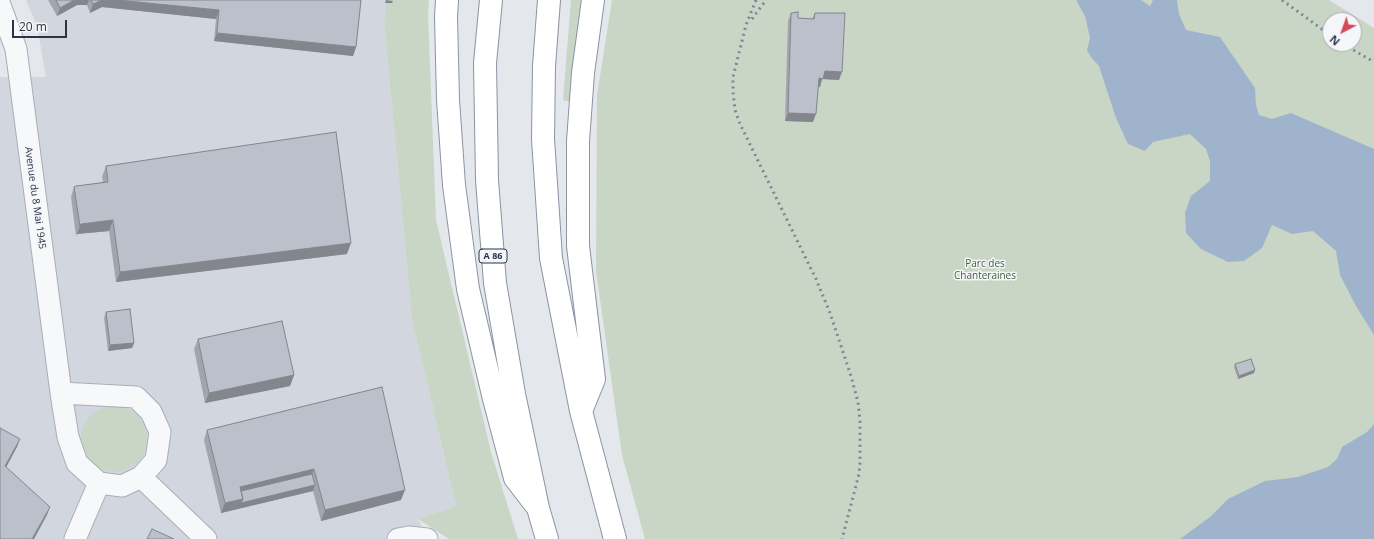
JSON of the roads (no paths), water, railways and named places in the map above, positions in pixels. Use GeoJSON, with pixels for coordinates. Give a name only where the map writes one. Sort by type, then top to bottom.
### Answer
{"type":"FeatureCollection","features":[{"type":"Feature","properties":{"kind":"highway"},"geometry":{"type":"LineString","coordinates":[[447,0],[448,100],[454,177],[468,289],[494,399],[515,478],[538,508]]}},
{"type":"Feature","properties":{"kind":"highway","name":"A 86"},"geometry":{"type":"LineString","coordinates":[[491,0],[485,63],[487,180],[495,283],[514,394],[538,508],[547,539]]}},
{"type":"Feature","properties":{"kind":"highway"},"geometry":{"type":"LineString","coordinates":[[549,0],[544,66],[543,140],[551,258],[581,411],[615,539]]}},
{"type":"Feature","properties":{"kind":"highway"},"geometry":{"type":"LineString","coordinates":[[581,411],[594,379],[578,246],[578,141],[583,73],[593,0]]}},
{"type":"Feature","properties":{"kind":"street","name":"Avenue du 8 Mai 1945"},"geometry":{"type":"LineString","coordinates":[[0,6],[16,49],[68,437],[77,463],[99,483]]}},
{"type":"Feature","properties":{"kind":"street"},"geometry":{"type":"LineString","coordinates":[[61,393],[136,396],[151,412],[160,432],[156,460],[141,477],[122,486],[99,483],[75,539]]}},
{"type":"Feature","properties":{"kind":"street"},"geometry":{"type":"LineString","coordinates":[[141,477],[206,539]]}},
{"type":"Feature","properties":{"kind":"street"},"geometry":{"type":"LineString","coordinates":[[398,539],[409,537],[427,539]]}},
{"type":"Feature","properties":{"kind":"water"},"geometry":{"type":"Polygon","coordinates":[[[1076,0],[1141,0],[1150,6],[1153,0],[1177,0],[1179,14],[1186,30],[1220,37],[1255,88],[1256,105],[1259,115],[1272,119],[1291,113],[1374,149],[1374,335],[1356,306],[1340,275],[1336,251],[1313,231],[1292,234],[1272,225],[1262,248],[1244,261],[1228,262],[1201,249],[1186,233],[1185,213],[1191,196],[1210,181],[1210,161],[1206,149],[1190,134],[1153,142],[1145,151],[1128,144],[1116,118],[1099,66],[1087,50],[1090,38],[1085,16],[1076,0]]]}},
{"type":"Feature","properties":{"kind":"water"},"geometry":{"type":"Polygon","coordinates":[[[1374,424],[1374,539],[1180,539],[1210,517],[1228,499],[1265,481],[1298,477],[1328,467],[1337,459],[1342,447],[1367,432],[1374,424]]]}},
{"type":"Feature","properties":{"kind":"railway"},"geometry":{"type":"LineString","coordinates":[[756,0],[746,25],[733,77],[735,110],[740,124],[816,279],[830,313],[858,402],[860,420],[859,474],[842,539]]}},
{"type":"Feature","properties":{"kind":"railway"},"geometry":{"type":"LineString","coordinates":[[752,19],[766,0]]}},
{"type":"Feature","properties":{"kind":"railway"},"geometry":{"type":"LineString","coordinates":[[1282,0],[1322,29]]}},
{"type":"Feature","properties":{"kind":"railway"},"geometry":{"type":"LineString","coordinates":[[1357,52],[1374,62]]}},
{"type":"Feature","properties":{"kind":"park label","name":"Parc des Chanteraines"},"geometry":{"type":"Point","coordinates":[985,270]}}]}
